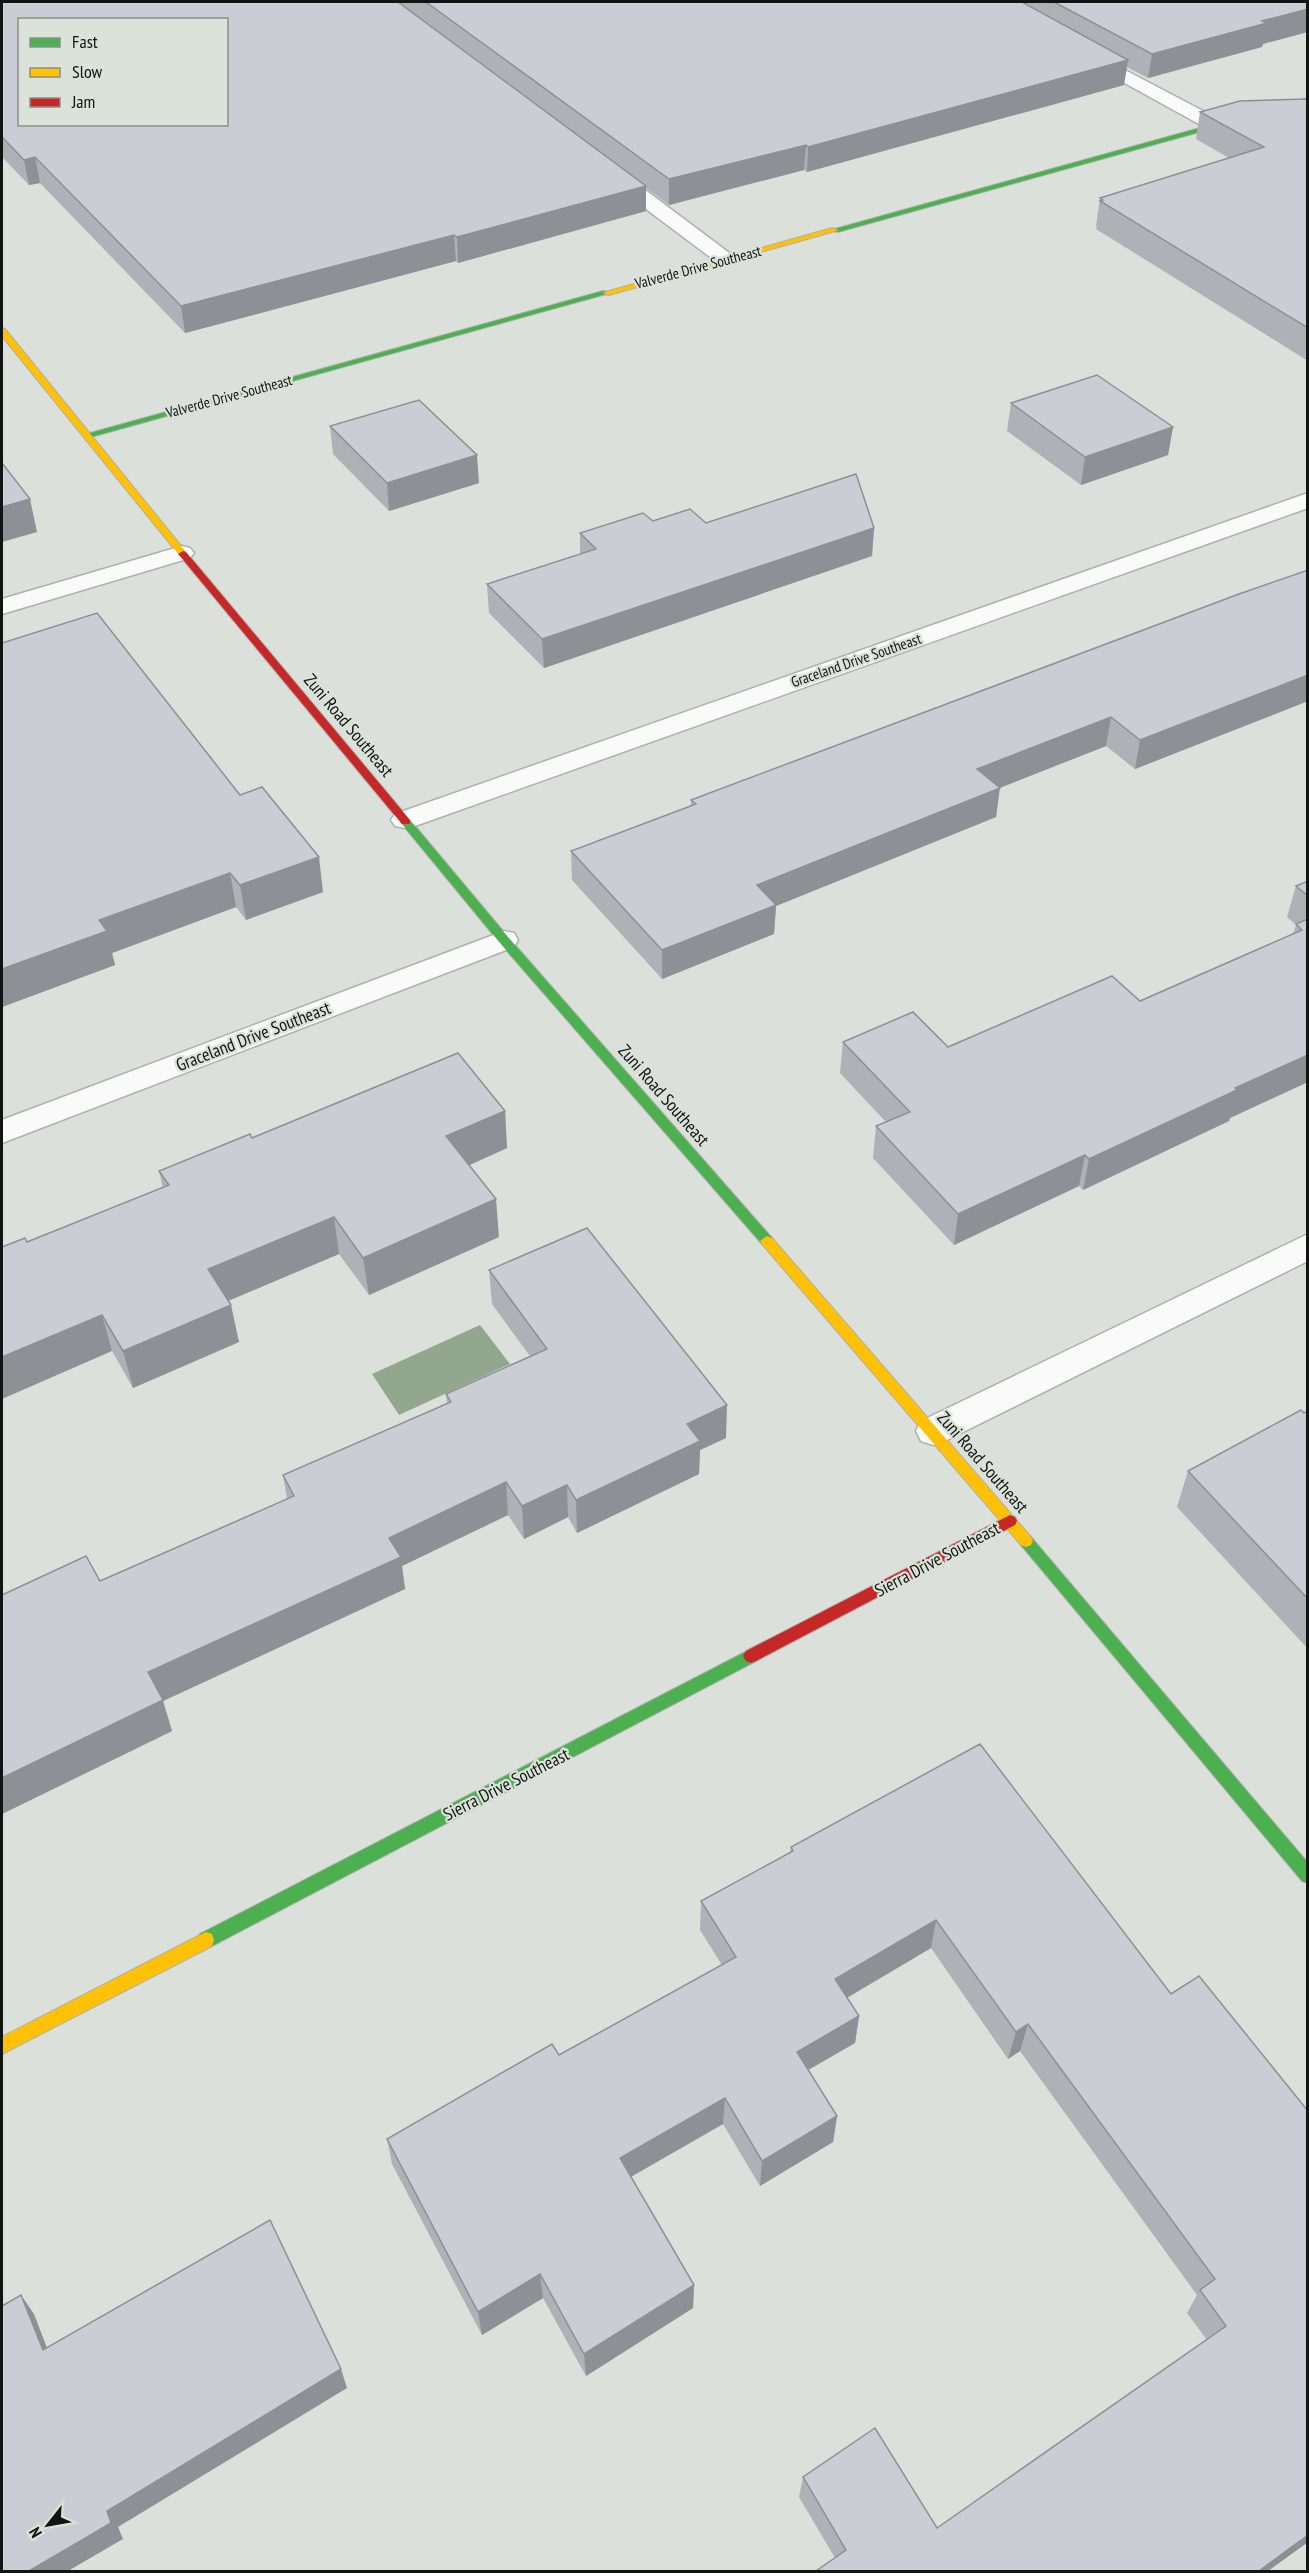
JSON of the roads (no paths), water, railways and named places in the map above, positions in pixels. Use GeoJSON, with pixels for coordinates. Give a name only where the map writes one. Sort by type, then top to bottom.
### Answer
{"type":"FeatureCollection","features":[{"type":"Feature","properties":{"kind":"street"},"geometry":{"type":"LineString","coordinates":[[1071,46],[1215,125]]}},
{"type":"Feature","properties":{"kind":"street","name":"Valverde Drive Southeast"},"geometry":{"type":"LineString","coordinates":[[88,435],[1308,100]]}},
{"type":"Feature","properties":{"kind":"street"},"geometry":{"type":"LineString","coordinates":[[596,163],[725,259]]}},
{"type":"Feature","properties":{"kind":"street","name":"Zuni Road Southeast"},"geometry":{"type":"LineString","coordinates":[[2,331],[182,553],[504,940],[933,1431],[1308,1876]]}},
{"type":"Feature","properties":{"kind":"street","name":"Graceland Drive Southeast"},"geometry":{"type":"LineString","coordinates":[[405,820],[1308,500]]}},
{"type":"Feature","properties":{"kind":"street"},"geometry":{"type":"LineString","coordinates":[[2,607],[182,553]]}},
{"type":"Feature","properties":{"kind":"street","name":"Graceland Drive Southeast"},"geometry":{"type":"LineString","coordinates":[[2,1132],[504,940]]}},
{"type":"Feature","properties":{"kind":"street"},"geometry":{"type":"LineString","coordinates":[[933,1431],[1308,1246]]}},
{"type":"Feature","properties":{"kind":"street","name":"Sierra Drive Southeast"},"geometry":{"type":"LineString","coordinates":[[2,2046],[1010,1521]]}}]}
